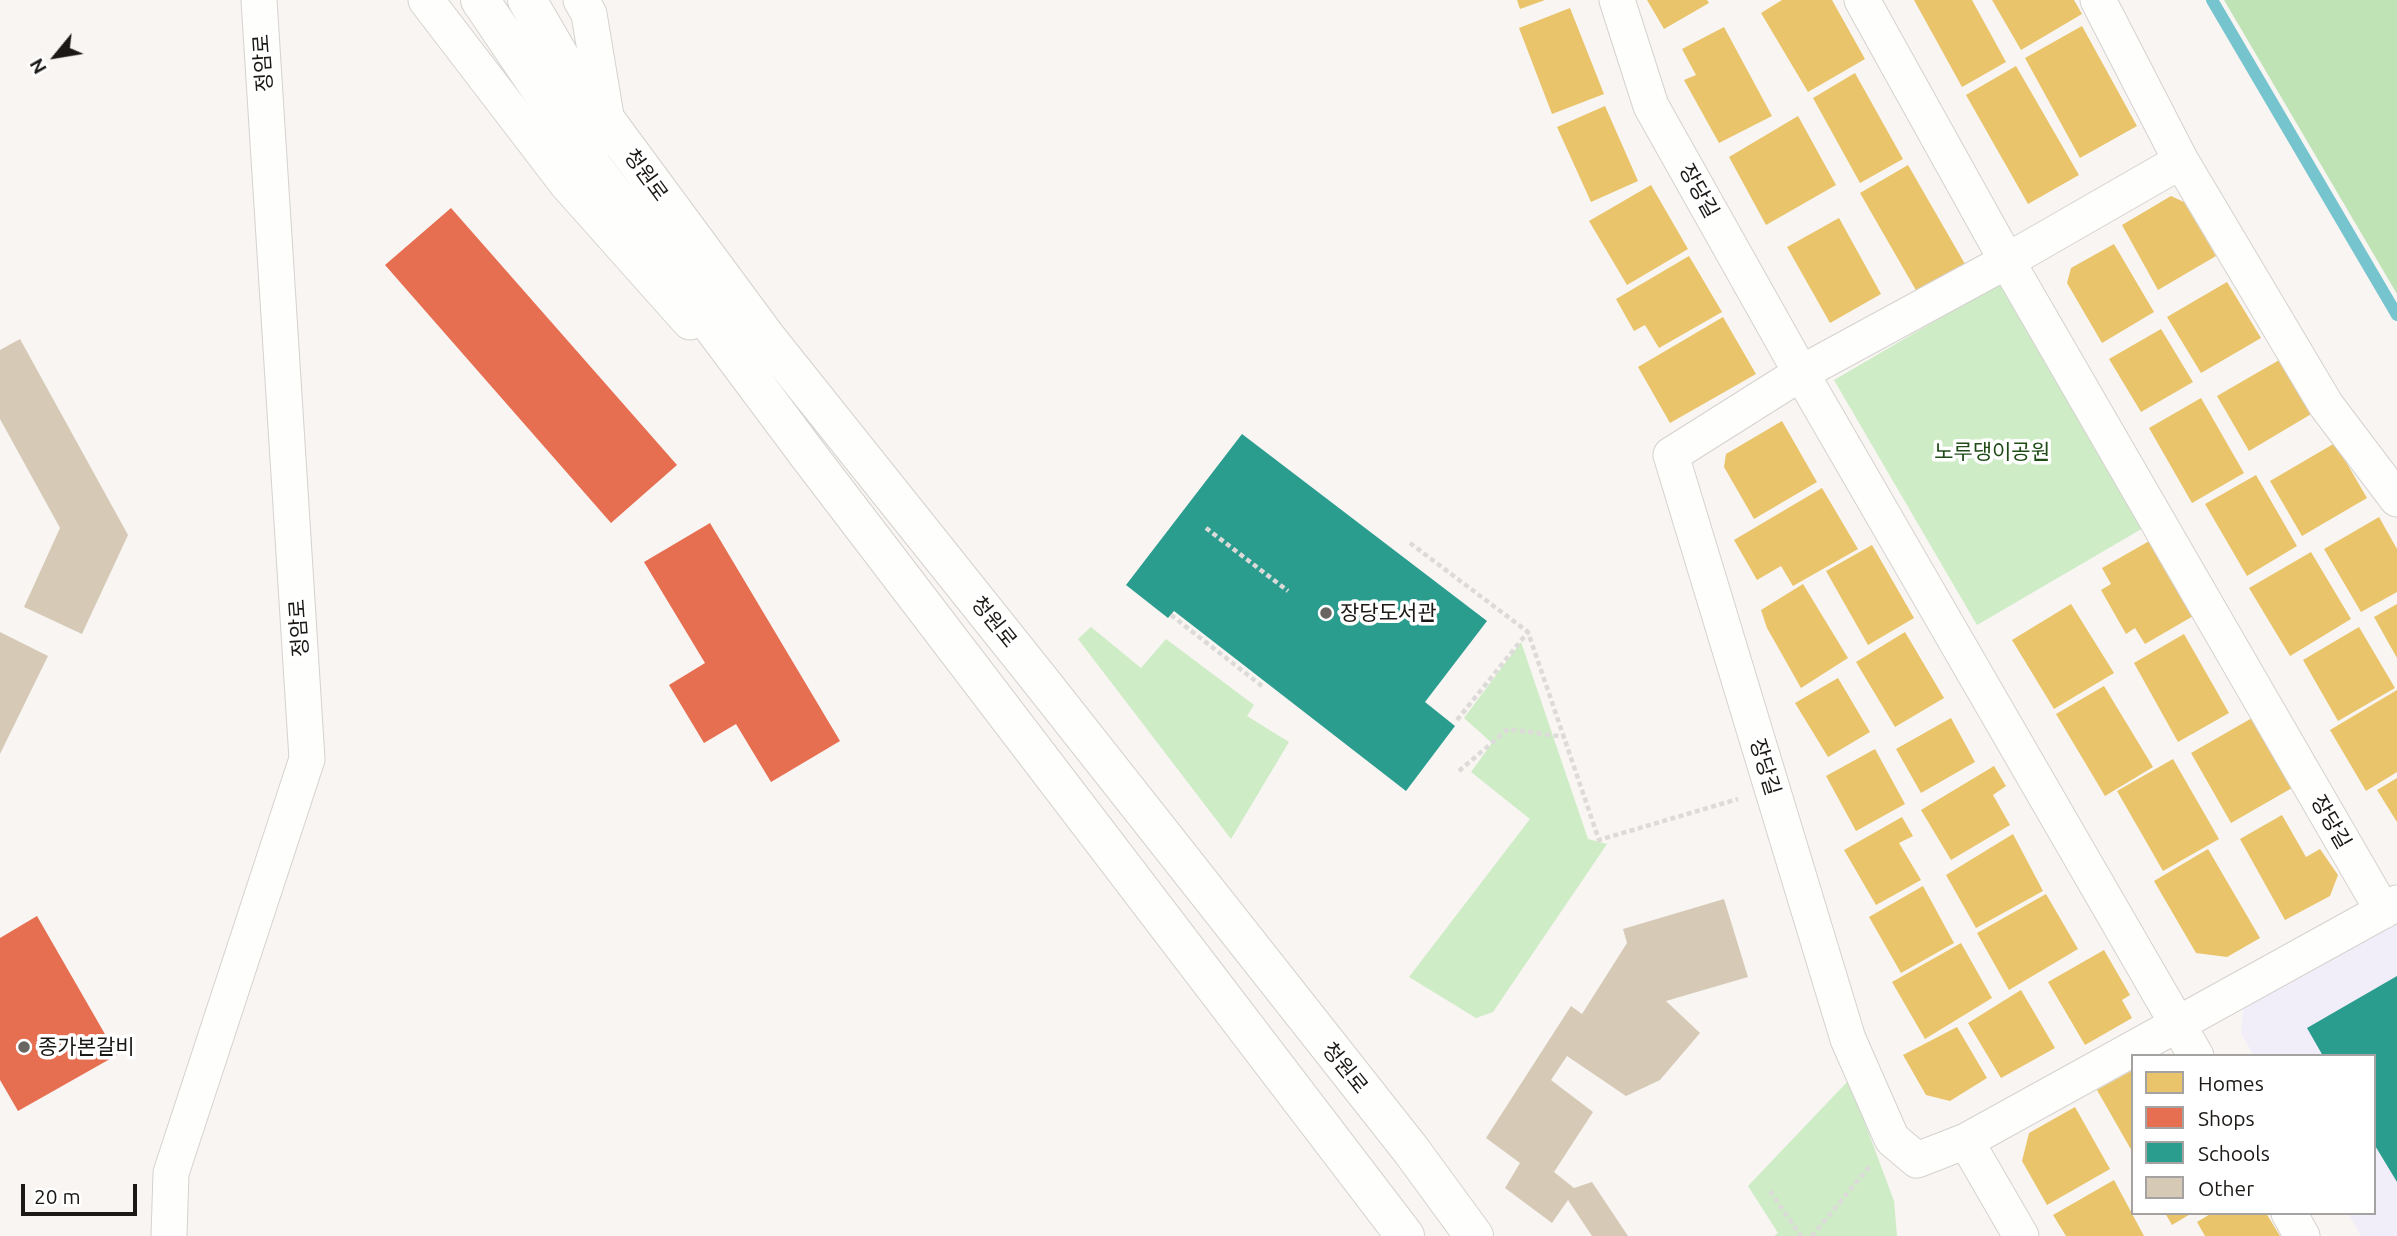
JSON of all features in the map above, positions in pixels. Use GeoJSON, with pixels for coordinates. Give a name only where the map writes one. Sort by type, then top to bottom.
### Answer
{"type":"FeatureCollection","features":[{"type":"Feature","properties":{"kind":"main road","name":"청원로"},"geometry":{"type":"LineString","coordinates":[[480,0],[593,167],[1405,1236]]}},
{"type":"Feature","properties":{"kind":"main road","name":"청원로"},"geometry":{"type":"LineString","coordinates":[[527,0],[563,62],[766,337],[1411,1150],[1474,1236]]}},
{"type":"Feature","properties":{"kind":"street","name":"정암로"},"geometry":{"type":"LineString","coordinates":[[169,1236],[171,1173],[307,759],[259,0]]}},
{"type":"Feature","properties":{"kind":"street"},"geometry":{"type":"LineString","coordinates":[[426,0],[567,184],[810,456]]}},
{"type":"Feature","properties":{"kind":"street"},"geometry":{"type":"LineString","coordinates":[[581,0],[589,13],[607,122]]}},
{"type":"Feature","properties":{"kind":"street","name":"장당길"},"geometry":{"type":"LineString","coordinates":[[1617,0],[1651,106],[1801,373],[2195,1054]]}},
{"type":"Feature","properties":{"kind":"street","name":"장당길"},"geometry":{"type":"LineString","coordinates":[[1862,0],[2007,261],[2390,907],[1966,1141],[1917,1160],[1892,1139],[1848,1039],[1671,455],[1801,373],[2007,261],[2180,161]]}},
{"type":"Feature","properties":{"kind":"street"},"geometry":{"type":"LineString","coordinates":[[2098,0],[2180,161],[2326,405],[2397,499]]}},
{"type":"Feature","properties":{"kind":"street"},"geometry":{"type":"LineString","coordinates":[[1966,1141],[2021,1236]]}},
{"type":"Feature","properties":{"kind":"street"},"geometry":{"type":"LineString","coordinates":[[2290,1215],[2302,1236]]}},
{"type":"Feature","properties":{"kind":"path"},"geometry":{"type":"LineString","coordinates":[[1206,528],[1288,591]]}},
{"type":"Feature","properties":{"kind":"path"},"geometry":{"type":"LineString","coordinates":[[1410,543],[1528,632],[1599,840],[1772,789]]}},
{"type":"Feature","properties":{"kind":"path"},"geometry":{"type":"LineString","coordinates":[[1171,615],[1262,686]]}},
{"type":"Feature","properties":{"kind":"path"},"geometry":{"type":"LineString","coordinates":[[1457,720],[1528,632]]}},
{"type":"Feature","properties":{"kind":"path"},"geometry":{"type":"LineString","coordinates":[[1459,771],[1508,729],[1565,737]]}},
{"type":"Feature","properties":{"kind":"path"},"geometry":{"type":"LineString","coordinates":[[1812,1236],[1892,1139]]}},
{"type":"Feature","properties":{"kind":"path"},"geometry":{"type":"LineString","coordinates":[[1770,1191],[1801,1236]]}},
{"type":"Feature","properties":{"kind":"shaded area"},"geometry":{"type":"Polygon","coordinates":[[[2397,918],[2397,1236],[2361,1236],[2349,1215],[2376,1215],[2376,1054],[2253,1054],[2241,1033],[2244,1003],[2397,918]]]}},
{"type":"Feature","properties":{"kind":"green space"},"geometry":{"type":"Polygon","coordinates":[[[2224,0],[2397,0],[2397,294],[2224,0]]]}},
{"type":"Feature","properties":{"kind":"green space","name":"노루댕이공원"},"geometry":{"type":"Polygon","coordinates":[[[2007,279],[2150,524],[1977,625],[1834,380],[2007,279]]]}},
{"type":"Feature","properties":{"kind":"green space"},"geometry":{"type":"Polygon","coordinates":[[[1091,627],[1141,668],[1166,639],[1254,705],[1247,716],[1289,742],[1231,839],[1078,639],[1091,627]]]}},
{"type":"Feature","properties":{"kind":"green space"},"geometry":{"type":"Polygon","coordinates":[[[1521,642],[1588,839],[1607,844],[1493,1012],[1476,1018],[1409,977],[1530,819],[1471,772],[1492,743],[1464,718],[1521,642]]]}},
{"type":"Feature","properties":{"kind":"green space"},"geometry":{"type":"Polygon","coordinates":[[[1849,1080],[1894,1201],[1897,1236],[1774,1236],[1778,1233],[1748,1186],[1849,1080]]]}},
{"type":"Feature","properties":{"kind":"building: Homes"},"geometry":{"type":"Polygon","coordinates":[[[1517,0],[1545,0],[1520,9],[1517,0]]]}},
{"type":"Feature","properties":{"kind":"building: Homes"},"geometry":{"type":"Polygon","coordinates":[[[1647,0],[1707,0],[1709,3],[1664,29],[1647,0]]]}},
{"type":"Feature","properties":{"kind":"building: Homes"},"geometry":{"type":"Polygon","coordinates":[[[1782,0],[1832,0],[1865,59],[1808,92],[1761,13],[1782,0]]]}},
{"type":"Feature","properties":{"kind":"building: Homes"},"geometry":{"type":"Polygon","coordinates":[[[1914,0],[1972,0],[2006,62],[1962,87],[1914,0]]]}},
{"type":"Feature","properties":{"kind":"building: Homes"},"geometry":{"type":"Polygon","coordinates":[[[1992,0],[2074,0],[2082,14],[2021,50],[1992,0]]]}},
{"type":"Feature","properties":{"kind":"building: Homes"},"geometry":{"type":"Polygon","coordinates":[[[1570,8],[1604,94],[1552,114],[1519,28],[1570,8]]]}},
{"type":"Feature","properties":{"kind":"building: Homes"},"geometry":{"type":"Polygon","coordinates":[[[2082,26],[2137,126],[2080,158],[2025,58],[2082,26]]]}},
{"type":"Feature","properties":{"kind":"building: Homes"},"geometry":{"type":"Polygon","coordinates":[[[1724,27],[1772,116],[1719,143],[1684,80],[1696,75],[1682,49],[1724,27]]]}},
{"type":"Feature","properties":{"kind":"building: Homes"},"geometry":{"type":"Polygon","coordinates":[[[2016,66],[2079,175],[2028,204],[1966,95],[2016,66]]]}},
{"type":"Feature","properties":{"kind":"building: Homes"},"geometry":{"type":"Polygon","coordinates":[[[1855,73],[1903,159],[1860,183],[1813,98],[1855,73]]]}},
{"type":"Feature","properties":{"kind":"building: Homes"},"geometry":{"type":"Polygon","coordinates":[[[1605,106],[1638,181],[1591,202],[1557,127],[1605,106]]]}},
{"type":"Feature","properties":{"kind":"building: Homes"},"geometry":{"type":"Polygon","coordinates":[[[1798,116],[1836,185],[1766,225],[1729,157],[1798,116]]]}},
{"type":"Feature","properties":{"kind":"building: Homes"},"geometry":{"type":"Polygon","coordinates":[[[1908,165],[1965,264],[1917,292],[1860,193],[1908,165]]]}},
{"type":"Feature","properties":{"kind":"building: Homes"},"geometry":{"type":"Polygon","coordinates":[[[1651,185],[1688,249],[1627,285],[1589,221],[1651,185]]]}},
{"type":"Feature","properties":{"kind":"building: Homes"},"geometry":{"type":"Polygon","coordinates":[[[2171,196],[2184,202],[2216,256],[2158,290],[2122,225],[2171,196]]]}},
{"type":"Feature","properties":{"kind":"building: Homes"},"geometry":{"type":"Polygon","coordinates":[[[1839,218],[1881,294],[1830,323],[1787,247],[1839,218]]]}},
{"type":"Feature","properties":{"kind":"building: Homes"},"geometry":{"type":"Polygon","coordinates":[[[2114,244],[2154,312],[2102,343],[2067,283],[2071,268],[2114,244]]]}},
{"type":"Feature","properties":{"kind":"building: Homes"},"geometry":{"type":"Polygon","coordinates":[[[1689,256],[1722,312],[1659,348],[1645,325],[1634,331],[1616,299],[1689,256]]]}},
{"type":"Feature","properties":{"kind":"building: Homes"},"geometry":{"type":"Polygon","coordinates":[[[2227,282],[2261,338],[2201,373],[2167,317],[2227,282]]]}},
{"type":"Feature","properties":{"kind":"building: Homes"},"geometry":{"type":"Polygon","coordinates":[[[1723,317],[1756,374],[1670,423],[1638,367],[1723,317]]]}},
{"type":"Feature","properties":{"kind":"building: Homes"},"geometry":{"type":"Polygon","coordinates":[[[2161,329],[2193,382],[2141,412],[2109,359],[2161,329]]]}},
{"type":"Feature","properties":{"kind":"building: Homes"},"geometry":{"type":"Polygon","coordinates":[[[2281,359],[2313,413],[2249,451],[2217,396],[2281,359]]]}},
{"type":"Feature","properties":{"kind":"building: Homes"},"geometry":{"type":"Polygon","coordinates":[[[2201,398],[2244,473],[2192,503],[2149,428],[2201,398]]]}},
{"type":"Feature","properties":{"kind":"building: Homes"},"geometry":{"type":"Polygon","coordinates":[[[1782,421],[1817,482],[1754,519],[1724,467],[1726,454],[1782,421]]]}},
{"type":"Feature","properties":{"kind":"building: Homes"},"geometry":{"type":"Polygon","coordinates":[[[2335,443],[2367,498],[2302,536],[2270,481],[2335,443]]]}},
{"type":"Feature","properties":{"kind":"building: Homes"},"geometry":{"type":"Polygon","coordinates":[[[2256,475],[2297,546],[2247,576],[2205,504],[2256,475]]]}},
{"type":"Feature","properties":{"kind":"building: Homes"},"geometry":{"type":"Polygon","coordinates":[[[1822,488],[1858,549],[1793,586],[1781,566],[1757,580],[1734,540],[1822,488]]]}},
{"type":"Feature","properties":{"kind":"building: Homes"},"geometry":{"type":"Polygon","coordinates":[[[2379,517],[2397,549],[2397,592],[2361,612],[2324,549],[2379,517]]]}},
{"type":"Feature","properties":{"kind":"building: Homes"},"geometry":{"type":"Polygon","coordinates":[[[2151,540],[2195,615],[2145,644],[2135,628],[2126,634],[2101,590],[2111,584],[2102,568],[2151,540]]]}},
{"type":"Feature","properties":{"kind":"building: Homes"},"geometry":{"type":"Polygon","coordinates":[[[1872,545],[1914,618],[1868,645],[1826,571],[1872,545]]]}},
{"type":"Feature","properties":{"kind":"building: Homes"},"geometry":{"type":"Polygon","coordinates":[[[2311,552],[2351,619],[2290,656],[2249,588],[2311,552]]]}},
{"type":"Feature","properties":{"kind":"building: Homes"},"geometry":{"type":"Polygon","coordinates":[[[1803,584],[1848,658],[1801,688],[1767,628],[1761,610],[1803,584]]]}},
{"type":"Feature","properties":{"kind":"building: Homes"},"geometry":{"type":"Polygon","coordinates":[[[2071,604],[2114,673],[2054,709],[2012,640],[2071,604]]]}},
{"type":"Feature","properties":{"kind":"building: Homes"},"geometry":{"type":"Polygon","coordinates":[[[2397,604],[2397,658],[2374,617],[2397,604]]]}},
{"type":"Feature","properties":{"kind":"building: Homes"},"geometry":{"type":"Polygon","coordinates":[[[2359,627],[2395,688],[2338,721],[2303,660],[2359,627]]]}},
{"type":"Feature","properties":{"kind":"building: Homes"},"geometry":{"type":"Polygon","coordinates":[[[1905,632],[1944,698],[1895,727],[1856,662],[1905,632]]]}},
{"type":"Feature","properties":{"kind":"building: Homes"},"geometry":{"type":"Polygon","coordinates":[[[2184,634],[2229,713],[2178,742],[2134,663],[2184,634]]]}},
{"type":"Feature","properties":{"kind":"building: Homes"},"geometry":{"type":"Polygon","coordinates":[[[1838,678],[1870,732],[1828,757],[1795,703],[1838,678]]]}},
{"type":"Feature","properties":{"kind":"building: Homes"},"geometry":{"type":"Polygon","coordinates":[[[2104,686],[2153,767],[2105,796],[2056,714],[2104,686]]]}},
{"type":"Feature","properties":{"kind":"building: Homes"},"geometry":{"type":"Polygon","coordinates":[[[2397,690],[2397,772],[2366,791],[2330,730],[2397,690]]]}},
{"type":"Feature","properties":{"kind":"building: Homes"},"geometry":{"type":"Polygon","coordinates":[[[1951,718],[1975,762],[1921,793],[1896,749],[1951,718]]]}},
{"type":"Feature","properties":{"kind":"building: Homes"},"geometry":{"type":"Polygon","coordinates":[[[2252,718],[2292,788],[2231,823],[2191,753],[2252,718]]]}},
{"type":"Feature","properties":{"kind":"building: Homes"},"geometry":{"type":"Polygon","coordinates":[[[1875,749],[1905,804],[1856,831],[1826,776],[1875,749]]]}},
{"type":"Feature","properties":{"kind":"building: Homes"},"geometry":{"type":"Polygon","coordinates":[[[2173,759],[2219,839],[2163,871],[2117,791],[2173,759]]]}},
{"type":"Feature","properties":{"kind":"building: Homes"},"geometry":{"type":"Polygon","coordinates":[[[1994,766],[2006,786],[1993,795],[2010,825],[1951,860],[1921,810],[1994,766]]]}},
{"type":"Feature","properties":{"kind":"building: Homes"},"geometry":{"type":"Polygon","coordinates":[[[2397,778],[2397,822],[2377,790],[2397,778]]]}},
{"type":"Feature","properties":{"kind":"building: Homes"},"geometry":{"type":"Polygon","coordinates":[[[2282,815],[2306,857],[2320,849],[2338,875],[2330,896],[2285,920],[2240,839],[2282,815]]]}},
{"type":"Feature","properties":{"kind":"building: Homes"},"geometry":{"type":"Polygon","coordinates":[[[1902,817],[1913,836],[1899,843],[1921,880],[1876,905],[1844,850],[1902,817]]]}},
{"type":"Feature","properties":{"kind":"building: Homes"},"geometry":{"type":"Polygon","coordinates":[[[2013,834],[2043,891],[1976,928],[1946,875],[2013,834]]]}},
{"type":"Feature","properties":{"kind":"building: Homes"},"geometry":{"type":"Polygon","coordinates":[[[2208,849],[2260,938],[2227,957],[2196,953],[2154,881],[2208,849]]]}},
{"type":"Feature","properties":{"kind":"building: Homes"},"geometry":{"type":"Polygon","coordinates":[[[1923,886],[1954,943],[1901,973],[1869,917],[1923,886]]]}},
{"type":"Feature","properties":{"kind":"building: Homes"},"geometry":{"type":"Polygon","coordinates":[[[2046,894],[2078,949],[2009,990],[1977,933],[2046,894]]]}},
{"type":"Feature","properties":{"kind":"building: Homes"},"geometry":{"type":"Polygon","coordinates":[[[1961,943],[1992,998],[1925,1039],[1892,982],[1961,943]]]}},
{"type":"Feature","properties":{"kind":"building: Homes"},"geometry":{"type":"Polygon","coordinates":[[[2104,950],[2130,995],[2122,1000],[2132,1018],[2085,1045],[2048,982],[2104,950]]]}},
{"type":"Feature","properties":{"kind":"building: Homes"},"geometry":{"type":"Polygon","coordinates":[[[2021,990],[2055,1048],[2001,1078],[1968,1023],[2021,990]]]}},
{"type":"Feature","properties":{"kind":"building: Homes"},"geometry":{"type":"Polygon","coordinates":[[[1957,1027],[1987,1078],[1950,1101],[1926,1095],[1903,1055],[1957,1027]]]}},
{"type":"Feature","properties":{"kind":"building: Homes"},"geometry":{"type":"Polygon","coordinates":[[[2131,1071],[2131,1150],[2097,1090],[2131,1071]]]}},
{"type":"Feature","properties":{"kind":"building: Homes"},"geometry":{"type":"Polygon","coordinates":[[[2075,1107],[2110,1169],[2047,1205],[2022,1161],[2029,1133],[2075,1107]]]}},
{"type":"Feature","properties":{"kind":"building: Homes"},"geometry":{"type":"Polygon","coordinates":[[[2114,1180],[2144,1236],[2066,1236],[2053,1215],[2114,1180]]]}},
{"type":"Feature","properties":{"kind":"building: Homes"},"geometry":{"type":"Polygon","coordinates":[[[2166,1215],[2189,1215],[2172,1225],[2166,1215]]]}},
{"type":"Feature","properties":{"kind":"building: Homes"},"geometry":{"type":"Polygon","coordinates":[[[2209,1215],[2267,1215],[2280,1236],[2205,1236],[2197,1222],[2209,1215]]]}},
{"type":"Feature","properties":{"kind":"building: Shops"},"geometry":{"type":"Polygon","coordinates":[[[451,208],[677,465],[611,523],[385,265],[451,208]]]}},
{"type":"Feature","properties":{"kind":"building: Shops"},"geometry":{"type":"Polygon","coordinates":[[[710,523],[840,741],[771,782],[736,724],[704,743],[669,685],[705,663],[644,562],[710,523]]]}},
{"type":"Feature","properties":{"kind":"building: Shops"},"geometry":{"type":"Polygon","coordinates":[[[37,916],[117,1055],[18,1111],[0,1080],[0,938],[37,916]]]}},
{"type":"Feature","properties":{"kind":"building: Schools","name":"장당도서관"},"geometry":{"type":"Polygon","coordinates":[[[1242,434],[1487,621],[1425,702],[1455,726],[1406,791],[1174,611],[1168,618],[1126,585],[1242,434]]]}},
{"type":"Feature","properties":{"kind":"building: Schools"},"geometry":{"type":"Polygon","coordinates":[[[2397,976],[2397,1182],[2376,1147],[2376,1054],[2322,1054],[2307,1028],[2397,976]]]}},
{"type":"Feature","properties":{"kind":"building: Other"},"geometry":{"type":"Polygon","coordinates":[[[20,339],[128,535],[82,634],[24,607],[60,528],[0,419],[0,350],[20,339]]]}},
{"type":"Feature","properties":{"kind":"building: Other"},"geometry":{"type":"Polygon","coordinates":[[[0,632],[48,656],[0,754],[0,632]]]}},
{"type":"Feature","properties":{"kind":"building: Other"},"geometry":{"type":"Polygon","coordinates":[[[1724,899],[1748,977],[1666,1001],[1700,1033],[1660,1080],[1626,1096],[1567,1056],[1551,1080],[1593,1112],[1554,1172],[1574,1188],[1592,1182],[1628,1236],[1592,1236],[1568,1200],[1552,1223],[1505,1188],[1520,1163],[1486,1138],[1571,1006],[1582,1014],[1627,943],[1623,929],[1724,899]]]}},
{"type":"Feature","properties":{"kind":"waterway"},"geometry":{"type":"LineString","coordinates":[[2212,0],[2397,315]]}},
{"type":"Feature","properties":{"kind":"place","name":"장당도서관"},"geometry":{"type":"Point","coordinates":[1326,613]}},
{"type":"Feature","properties":{"kind":"place","name":"종가본갈비"},"geometry":{"type":"Point","coordinates":[24,1047]}}]}
